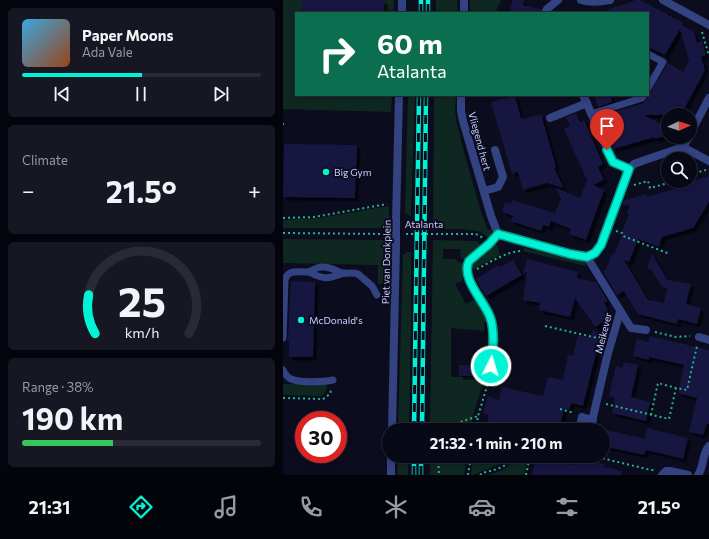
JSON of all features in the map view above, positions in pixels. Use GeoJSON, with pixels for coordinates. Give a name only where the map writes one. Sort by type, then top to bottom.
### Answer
{"type":"FeatureCollection","features":[{"type":"Feature","properties":{"kind":"street"},"geometry":{"type":"LineString","coordinates":[[402,0],[402,12]]}},
{"type":"Feature","properties":{"kind":"street"},"geometry":{"type":"LineString","coordinates":[[464,0],[464,12]]}},
{"type":"Feature","properties":{"kind":"street"},"geometry":{"type":"LineString","coordinates":[[546,12],[558,0]]}},
{"type":"Feature","properties":{"kind":"street"},"geometry":{"type":"LineString","coordinates":[[581,0],[587,2],[610,0]]}},
{"type":"Feature","properties":{"kind":"street"},"geometry":{"type":"LineString","coordinates":[[663,0],[709,25]]}},
{"type":"Feature","properties":{"kind":"street","name":"Piet van Donkplein"},"geometry":{"type":"LineString","coordinates":[[392,423],[399,96]]}},
{"type":"Feature","properties":{"kind":"street","name":"Vliegend hert"},"geometry":{"type":"LineString","coordinates":[[461,96],[463,121],[498,234]]}},
{"type":"Feature","properties":{"kind":"street"},"geometry":{"type":"LineString","coordinates":[[584,96],[613,162],[629,169]]}},
{"type":"Feature","properties":{"kind":"street"},"geometry":{"type":"LineString","coordinates":[[697,121],[709,98]]}},
{"type":"Feature","properties":{"kind":"street"},"geometry":{"type":"LineString","coordinates":[[550,118],[587,103]]}},
{"type":"Feature","properties":{"kind":"street"},"geometry":{"type":"LineString","coordinates":[[490,374],[493,353],[493,333],[490,317],[468,277],[467,265],[469,261],[498,234],[570,254],[587,257],[595,253],[601,245],[629,169],[634,164],[683,147],[685,144]]}},
{"type":"Feature","properties":{"kind":"street"},"geometry":{"type":"LineString","coordinates":[[683,147],[709,161]]}},
{"type":"Feature","properties":{"kind":"street","name":"Vliegend hert"},"geometry":{"type":"LineString","coordinates":[[484,191],[498,187],[503,177],[495,150]]}},
{"type":"Feature","properties":{"kind":"street","name":"Meikever"},"geometry":{"type":"LineString","coordinates":[[587,257],[620,312],[607,357],[592,423]]}},
{"type":"Feature","properties":{"kind":"street"},"geometry":{"type":"LineString","coordinates":[[620,312],[631,328],[646,330]]}},
{"type":"Feature","properties":{"kind":"street"},"geometry":{"type":"LineString","coordinates":[[699,338],[709,340]]}},
{"type":"Feature","properties":{"kind":"street"},"geometry":{"type":"LineString","coordinates":[[581,423],[582,417],[593,420]]}},
{"type":"Feature","properties":{"kind":"street"},"geometry":{"type":"LineString","coordinates":[[697,475],[701,469],[706,449],[709,446]]}},
{"type":"Feature","properties":{"kind":"street"},"geometry":{"type":"LineString","coordinates":[[391,463],[391,475]]}},
{"type":"Feature","properties":{"kind":"street"},"geometry":{"type":"LineString","coordinates":[[662,475],[666,471],[688,475]]}},
{"type":"Feature","properties":{"kind":"lane"},"geometry":{"type":"LineString","coordinates":[[649,55],[663,62],[649,86]]}},
{"type":"Feature","properties":{"kind":"lane"},"geometry":{"type":"LineString","coordinates":[[591,114],[643,96]]}},
{"type":"Feature","properties":{"kind":"lane"},"geometry":{"type":"LineString","coordinates":[[283,338],[286,277],[289,273],[309,272],[319,267],[331,267],[344,273]]}},
{"type":"Feature","properties":{"kind":"lane"},"geometry":{"type":"LineString","coordinates":[[309,272],[319,278],[331,278],[344,273],[358,274],[372,286],[377,295]]}},
{"type":"Feature","properties":{"kind":"lane"},"geometry":{"type":"LineString","coordinates":[[283,370],[286,376],[295,381],[325,382],[333,380]]}},
{"type":"Feature","properties":{"kind":"path"},"geometry":{"type":"LineString","coordinates":[[698,19],[709,56]]}},
{"type":"Feature","properties":{"kind":"path"},"geometry":{"type":"LineString","coordinates":[[697,173],[709,169]]}},
{"type":"Feature","properties":{"kind":"path"},"geometry":{"type":"LineString","coordinates":[[623,187],[648,181],[650,188],[661,185]]}},
{"type":"Feature","properties":{"kind":"path"},"geometry":{"type":"LineString","coordinates":[[283,218],[314,217],[396,203]]}},
{"type":"Feature","properties":{"kind":"path"},"geometry":{"type":"LineString","coordinates":[[608,227],[622,233],[623,236],[670,254]]}},
{"type":"Feature","properties":{"kind":"path"},"geometry":{"type":"LineString","coordinates":[[283,233],[389,234]]}},
{"type":"Feature","properties":{"kind":"path","name":"Atalanta"},"geometry":{"type":"LineString","coordinates":[[405,234],[476,234],[489,244]]}},
{"type":"Feature","properties":{"kind":"path"},"geometry":{"type":"LineString","coordinates":[[468,277],[504,255],[520,251],[527,253]]}},
{"type":"Feature","properties":{"kind":"path"},"geometry":{"type":"LineString","coordinates":[[545,326],[606,340]]}},
{"type":"Feature","properties":{"kind":"path"},"geometry":{"type":"LineString","coordinates":[[646,330],[676,337],[689,336],[699,338],[687,390],[657,383],[651,415]]}},
{"type":"Feature","properties":{"kind":"path"},"geometry":{"type":"LineString","coordinates":[[477,423],[490,374]]}},
{"type":"Feature","properties":{"kind":"path"},"geometry":{"type":"LineString","coordinates":[[283,398],[323,399],[330,394],[333,380]]}},
{"type":"Feature","properties":{"kind":"path"},"geometry":{"type":"LineString","coordinates":[[597,402],[669,419],[676,388]]}},
{"type":"Feature","properties":{"kind":"path"},"geometry":{"type":"LineString","coordinates":[[458,423],[478,416]]}},
{"type":"Feature","properties":{"kind":"path"},"geometry":{"type":"LineString","coordinates":[[610,460],[654,470]]}},
{"type":"Feature","properties":{"kind":"path"},"geometry":{"type":"LineString","coordinates":[[438,463],[439,475]]}},
{"type":"Feature","properties":{"kind":"path"},"geometry":{"type":"LineString","coordinates":[[468,475],[470,463]]}},
{"type":"Feature","properties":{"kind":"path"},"geometry":{"type":"LineString","coordinates":[[480,475],[509,463]]}},
{"type":"Feature","properties":{"kind":"path"},"geometry":{"type":"LineString","coordinates":[[526,475],[529,463]]}},
{"type":"Feature","properties":{"kind":"green space"},"geometry":{"type":"Polygon","coordinates":[[[283,0],[394,0],[393,12],[295,12],[295,96],[392,96],[391,112],[283,109],[283,0]]]}},
{"type":"Feature","properties":{"kind":"green space"},"geometry":{"type":"Polygon","coordinates":[[[436,0],[457,0],[458,12],[436,12],[436,0]]]}},
{"type":"Feature","properties":{"kind":"green space"},"geometry":{"type":"Polygon","coordinates":[[[470,0],[501,0],[495,12],[470,12],[470,0]]]}},
{"type":"Feature","properties":{"kind":"green space"},"geometry":{"type":"Polygon","coordinates":[[[408,96],[415,96],[411,216],[405,213],[408,96]]]}},
{"type":"Feature","properties":{"kind":"green space"},"geometry":{"type":"Polygon","coordinates":[[[434,96],[456,96],[455,111],[464,152],[481,212],[488,230],[492,229],[491,236],[488,238],[476,231],[463,229],[433,229],[434,96]]]}},
{"type":"Feature","properties":{"kind":"green space"},"geometry":{"type":"Polygon","coordinates":[[[389,206],[389,228],[283,228],[283,220],[320,218],[389,206]]]}},
{"type":"Feature","properties":{"kind":"green space"},"geometry":{"type":"Polygon","coordinates":[[[283,239],[389,240],[387,279],[384,283],[378,284],[378,265],[283,263],[283,239]]]}},
{"type":"Feature","properties":{"kind":"green space"},"geometry":{"type":"Polygon","coordinates":[[[433,240],[476,241],[481,245],[466,260],[461,258],[460,249],[443,249],[443,259],[454,259],[463,264],[463,280],[455,284],[466,304],[477,299],[488,321],[484,322],[484,331],[451,328],[451,377],[485,377],[472,423],[430,423],[433,240]]]}},
{"type":"Feature","properties":{"kind":"green space"},"geometry":{"type":"Polygon","coordinates":[[[496,243],[500,255],[470,271],[473,264],[496,243]]]}},
{"type":"Feature","properties":{"kind":"green space"},"geometry":{"type":"Polygon","coordinates":[[[524,248],[585,262],[586,264],[585,266],[523,251],[524,248]]]}},
{"type":"Feature","properties":{"kind":"green space"},"geometry":{"type":"Polygon","coordinates":[[[406,252],[411,252],[409,423],[398,423],[403,254],[406,254],[406,252]]]}},
{"type":"Feature","properties":{"kind":"green space"},"geometry":{"type":"Polygon","coordinates":[[[283,384],[325,384],[327,385],[327,388],[321,396],[283,395],[283,384]]]}},
{"type":"Feature","properties":{"kind":"green space"},"geometry":{"type":"Polygon","coordinates":[[[398,463],[408,463],[408,475],[397,475],[398,463]]]}},
{"type":"Feature","properties":{"kind":"green space"},"geometry":{"type":"Polygon","coordinates":[[[430,463],[466,463],[464,475],[430,475],[430,463]]]}},
{"type":"Feature","properties":{"kind":"green space"},"geometry":{"type":"Polygon","coordinates":[[[472,463],[503,463],[473,475],[471,475],[472,463]]]}},
{"type":"Feature","properties":{"kind":"green space"},"geometry":{"type":"Polygon","coordinates":[[[527,463],[524,475],[486,475],[496,473],[511,464],[527,463]]]}},
{"type":"Feature","properties":{"kind":"building"},"geometry":{"type":"Polygon","coordinates":[[[302,0],[384,0],[384,12],[301,12],[302,0]]]}},
{"type":"Feature","properties":{"kind":"building"},"geometry":{"type":"Polygon","coordinates":[[[513,0],[524,0],[523,5],[541,9],[540,12],[509,12],[513,0]]]}},
{"type":"Feature","properties":{"kind":"building"},"geometry":{"type":"Polygon","coordinates":[[[634,0],[640,0],[683,23],[682,25],[694,32],[697,43],[702,41],[706,55],[701,57],[705,70],[685,108],[661,108],[661,115],[644,115],[661,124],[661,137],[655,139],[655,137],[613,149],[606,133],[620,129],[616,115],[607,114],[644,103],[668,63],[683,72],[689,61],[680,29],[665,55],[649,47],[649,12],[604,11],[634,0]]]}},
{"type":"Feature","properties":{"kind":"building"},"geometry":{"type":"Polygon","coordinates":[[[515,96],[521,118],[524,119],[541,114],[556,167],[554,168],[564,188],[547,183],[523,190],[518,172],[512,174],[491,102],[515,96]]]}},
{"type":"Feature","properties":{"kind":"building"},"geometry":{"type":"Polygon","coordinates":[[[594,96],[610,96],[612,102],[598,107],[594,96]]]}},
{"type":"Feature","properties":{"kind":"building"},"geometry":{"type":"Polygon","coordinates":[[[576,113],[580,122],[584,120],[603,164],[598,167],[604,180],[593,185],[604,190],[586,240],[569,234],[571,229],[551,221],[549,227],[543,225],[541,231],[511,221],[513,216],[502,212],[505,202],[511,204],[512,200],[555,213],[561,199],[556,188],[580,198],[587,180],[564,129],[570,126],[566,117],[576,113]]]}},
{"type":"Feature","properties":{"kind":"building"},"geometry":{"type":"Polygon","coordinates":[[[284,144],[357,145],[355,198],[283,197],[284,144]]]}},
{"type":"Feature","properties":{"kind":"building"},"geometry":{"type":"Polygon","coordinates":[[[709,176],[709,202],[693,228],[662,237],[659,247],[638,239],[629,262],[624,260],[648,300],[664,303],[667,287],[664,289],[651,270],[647,268],[652,254],[668,281],[691,284],[686,304],[701,308],[697,324],[678,319],[677,324],[638,314],[624,291],[617,295],[603,271],[606,269],[612,254],[614,255],[629,214],[627,213],[629,206],[622,204],[623,201],[646,194],[647,197],[677,188],[697,188],[697,180],[709,176]]]}},
{"type":"Feature","properties":{"kind":"building"},"geometry":{"type":"Polygon","coordinates":[[[527,259],[578,272],[577,278],[596,282],[608,301],[604,303],[609,312],[607,313],[610,318],[595,327],[575,298],[570,317],[539,310],[540,303],[523,300],[527,272],[523,274],[527,259]]]}},
{"type":"Feature","properties":{"kind":"building"},"geometry":{"type":"Polygon","coordinates":[[[513,260],[522,275],[486,296],[476,279],[498,265],[500,267],[513,260]]]}},
{"type":"Feature","properties":{"kind":"building"},"geometry":{"type":"Polygon","coordinates":[[[291,281],[315,282],[313,357],[289,357],[289,341],[287,341],[291,281]]]}},
{"type":"Feature","properties":{"kind":"building"},"geometry":{"type":"Polygon","coordinates":[[[592,330],[606,334],[603,346],[598,345],[583,406],[571,403],[569,410],[564,409],[561,423],[487,423],[489,415],[483,413],[488,396],[499,400],[502,387],[543,396],[548,377],[563,380],[568,355],[573,356],[578,335],[591,338],[592,330]]]}},
{"type":"Feature","properties":{"kind":"building"},"geometry":{"type":"Polygon","coordinates":[[[650,336],[709,350],[709,424],[707,424],[703,435],[689,432],[697,398],[678,393],[684,365],[649,357],[649,360],[633,356],[637,339],[648,342],[650,336]]]}},
{"type":"Feature","properties":{"kind":"building"},"geometry":{"type":"Polygon","coordinates":[[[624,362],[638,365],[631,397],[650,402],[646,421],[612,413],[615,398],[609,396],[616,366],[622,368],[624,362]]]}},
{"type":"Feature","properties":{"kind":"building"},"geometry":{"type":"Polygon","coordinates":[[[459,365],[481,365],[481,376],[459,376],[459,365]]]}},
{"type":"Feature","properties":{"kind":"building"},"geometry":{"type":"Polygon","coordinates":[[[647,428],[688,438],[683,459],[646,450],[644,455],[610,448],[610,431],[645,439],[647,428]]]}},
{"type":"Feature","properties":{"kind":"building"},"geometry":{"type":"Polygon","coordinates":[[[535,463],[566,463],[574,465],[574,463],[599,463],[604,464],[604,467],[622,471],[622,475],[532,475],[535,463]]]}},
{"type":"Feature","properties":{"kind":"railway"},"geometry":{"type":"LineString","coordinates":[[421,0],[421,12]]}},
{"type":"Feature","properties":{"kind":"railway"},"geometry":{"type":"LineString","coordinates":[[428,0],[428,12]]}},
{"type":"Feature","properties":{"kind":"railway"},"geometry":{"type":"LineString","coordinates":[[414,423],[419,96]]}},
{"type":"Feature","properties":{"kind":"railway"},"geometry":{"type":"LineString","coordinates":[[422,423],[426,96]]}},
{"type":"Feature","properties":{"kind":"railway"},"geometry":{"type":"LineString","coordinates":[[414,463],[414,475]]}},
{"type":"Feature","properties":{"kind":"railway"},"geometry":{"type":"LineString","coordinates":[[421,463],[421,475]]}},
{"type":"Feature","properties":{"kind":"place","name":"Big Gym"},"geometry":{"type":"Point","coordinates":[326,172]}},
{"type":"Feature","properties":{"kind":"place","name":"McDonald's"},"geometry":{"type":"Point","coordinates":[301,320]}},
{"type":"Feature","properties":{"kind":"route"},"geometry":{"type":"LineString","coordinates":[[491,366],[493,353],[493,333],[490,317],[469,279],[467,270],[469,261],[498,234],[570,254],[587,257],[595,253],[601,245],[629,169],[613,162],[607,150]]}}]}
